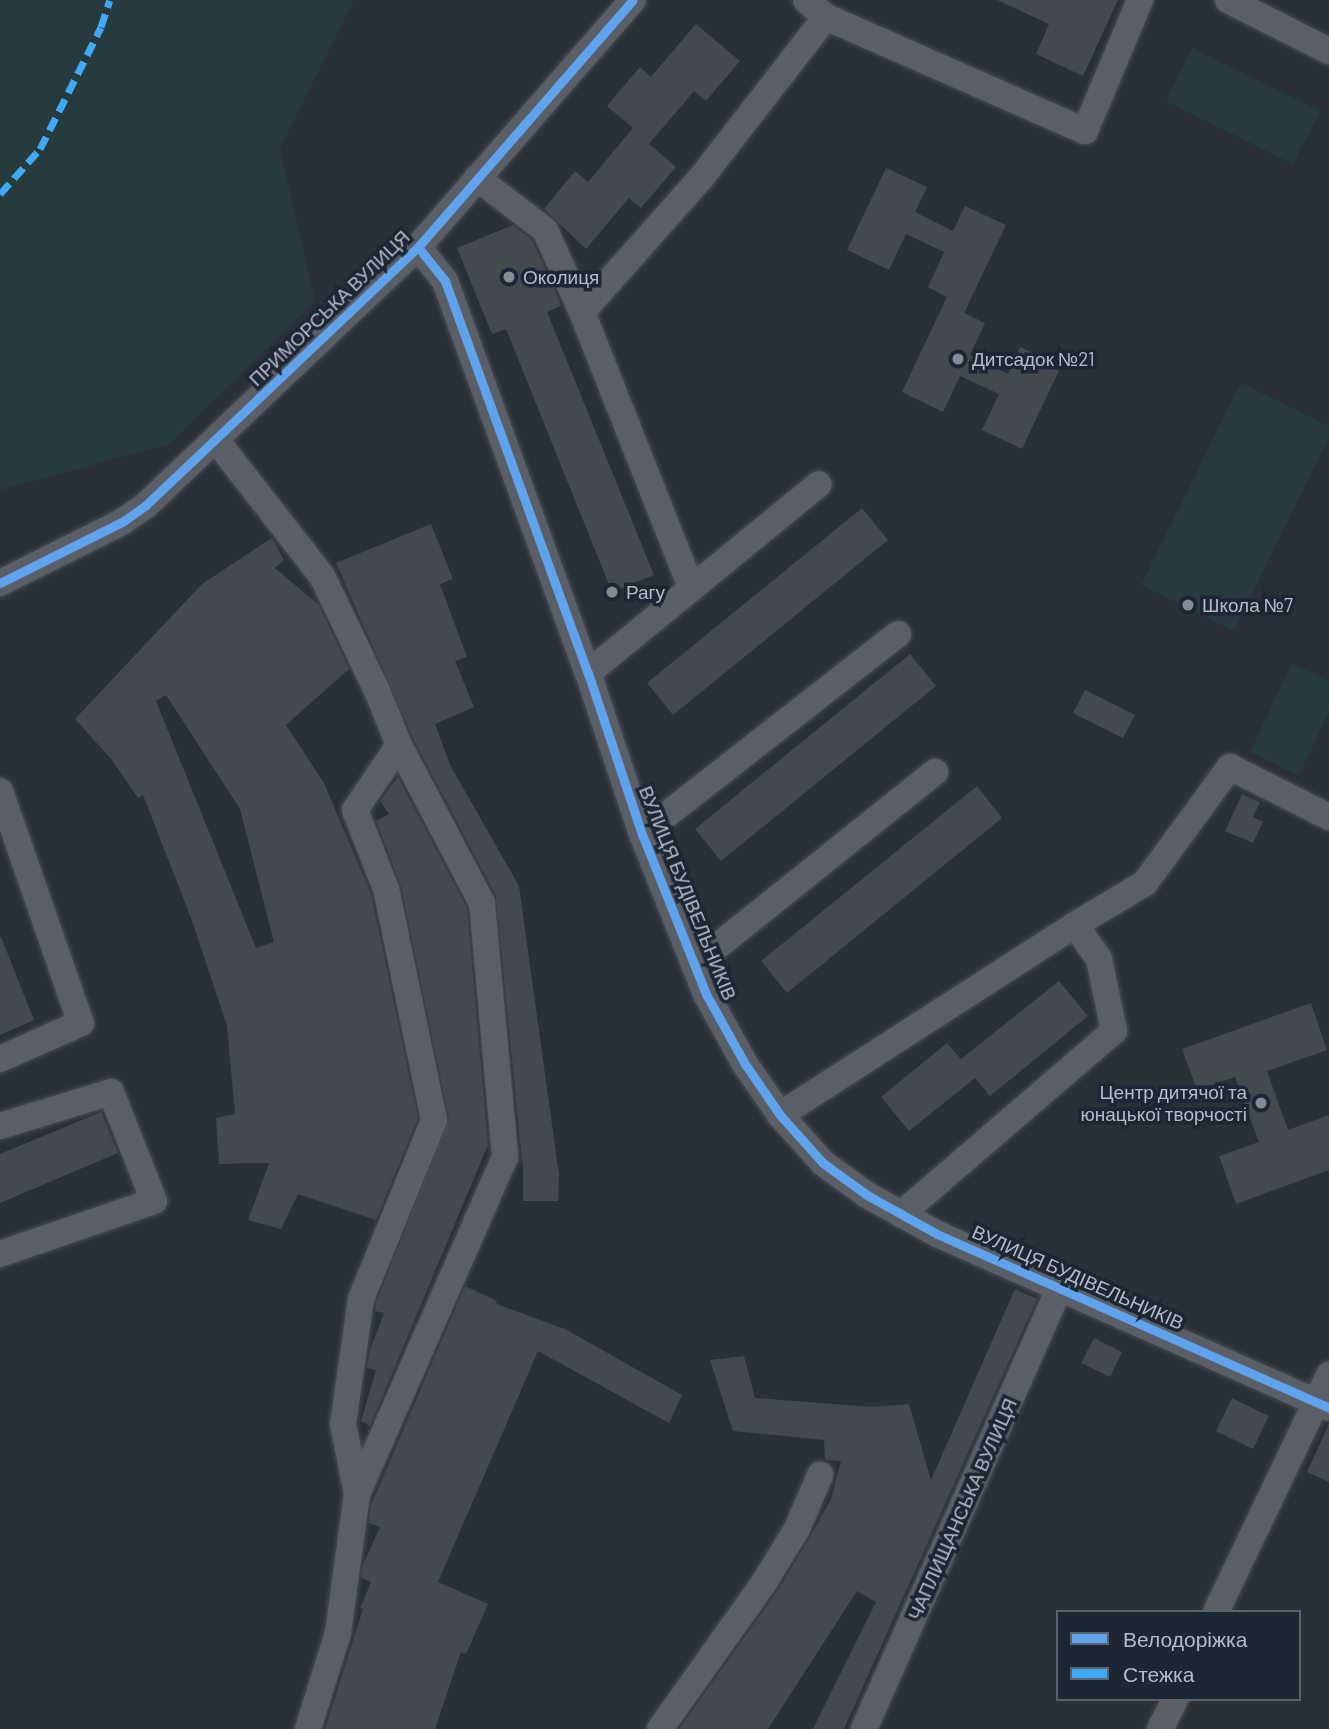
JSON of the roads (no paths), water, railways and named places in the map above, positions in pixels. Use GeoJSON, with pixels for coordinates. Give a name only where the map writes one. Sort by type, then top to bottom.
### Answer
{"type":"FeatureCollection","features":[{"type":"Feature","properties":{"kind":"street","name":"ПРИМОРСЬКА ВУЛИЦЯ"},"geometry":{"type":"LineString","coordinates":[[0,583],[122,522],[146,505],[418,247],[633,0]]}},
{"type":"Feature","properties":{"kind":"street"},"geometry":{"type":"LineString","coordinates":[[582,312],[701,178],[816,8],[1085,131],[1140,0]]}},
{"type":"Feature","properties":{"kind":"street"},"geometry":{"type":"LineString","coordinates":[[1228,0],[1329,51]]}},
{"type":"Feature","properties":{"kind":"street"},"geometry":{"type":"LineString","coordinates":[[477,178],[545,230],[582,312],[691,588]]}},
{"type":"Feature","properties":{"kind":"street","name":"ВУЛИЦЯ БУДІВЕЛЬНИКІВ"},"geometry":{"type":"LineString","coordinates":[[418,247],[445,281],[588,673],[642,834],[706,994],[780,1115],[823,1163],[937,1234],[1323,1405]]}},
{"type":"Feature","properties":{"kind":"street"},"geometry":{"type":"LineString","coordinates":[[216,440],[322,576],[378,693],[399,745],[482,903],[505,1157],[358,1494],[338,1633],[309,1729]]}},
{"type":"Feature","properties":{"kind":"street"},"geometry":{"type":"LineString","coordinates":[[588,673],[819,484]]}},
{"type":"Feature","properties":{"kind":"street"},"geometry":{"type":"LineString","coordinates":[[642,834],[898,634]]}},
{"type":"Feature","properties":{"kind":"street"},"geometry":{"type":"LineString","coordinates":[[358,1494],[343,1424],[361,1299],[434,1120],[386,889],[355,810],[399,745]]}},
{"type":"Feature","properties":{"kind":"street"},"geometry":{"type":"LineString","coordinates":[[780,1115],[1075,925],[1145,883],[1230,767],[1329,817]]}},
{"type":"Feature","properties":{"kind":"street"},"geometry":{"type":"LineString","coordinates":[[694,965],[935,772]]}},
{"type":"Feature","properties":{"kind":"street"},"geometry":{"type":"LineString","coordinates":[[0,791],[81,1023],[0,1059]]}},
{"type":"Feature","properties":{"kind":"street"},"geometry":{"type":"LineString","coordinates":[[901,1214],[1114,1031],[1098,959],[1075,925]]}},
{"type":"Feature","properties":{"kind":"street"},"geometry":{"type":"LineString","coordinates":[[0,1126],[111,1092],[154,1201],[0,1254]]}},
{"type":"Feature","properties":{"kind":"street","name":"ЧАПЛИЩАНСЬКА ВУЛИЦЯ"},"geometry":{"type":"LineString","coordinates":[[864,1729],[1059,1288]]}},
{"type":"Feature","properties":{"kind":"street"},"geometry":{"type":"LineString","coordinates":[[1217,1610],[1323,1405],[1329,1375]]}},
{"type":"Feature","properties":{"kind":"street"},"geometry":{"type":"LineString","coordinates":[[660,1729],[765,1581],[797,1529],[820,1475]]}},
{"type":"Feature","properties":{"kind":"street"},"geometry":{"type":"LineString","coordinates":[[1160,1729],[1174,1701]]}},
{"type":"Feature","properties":{"kind":"place","name":"Околиця"},"geometry":{"type":"Point","coordinates":[509,277]}},
{"type":"Feature","properties":{"kind":"place","name":"Дитсадок №21"},"geometry":{"type":"Point","coordinates":[958,359]}},
{"type":"Feature","properties":{"kind":"place","name":"Рагу"},"geometry":{"type":"Point","coordinates":[612,592]}},
{"type":"Feature","properties":{"kind":"place","name":"Школа №7"},"geometry":{"type":"Point","coordinates":[1188,605]}},
{"type":"Feature","properties":{"kind":"place","name":"Центр дитячої та юнацької творчості"},"geometry":{"type":"Point","coordinates":[1261,1103]}}]}
